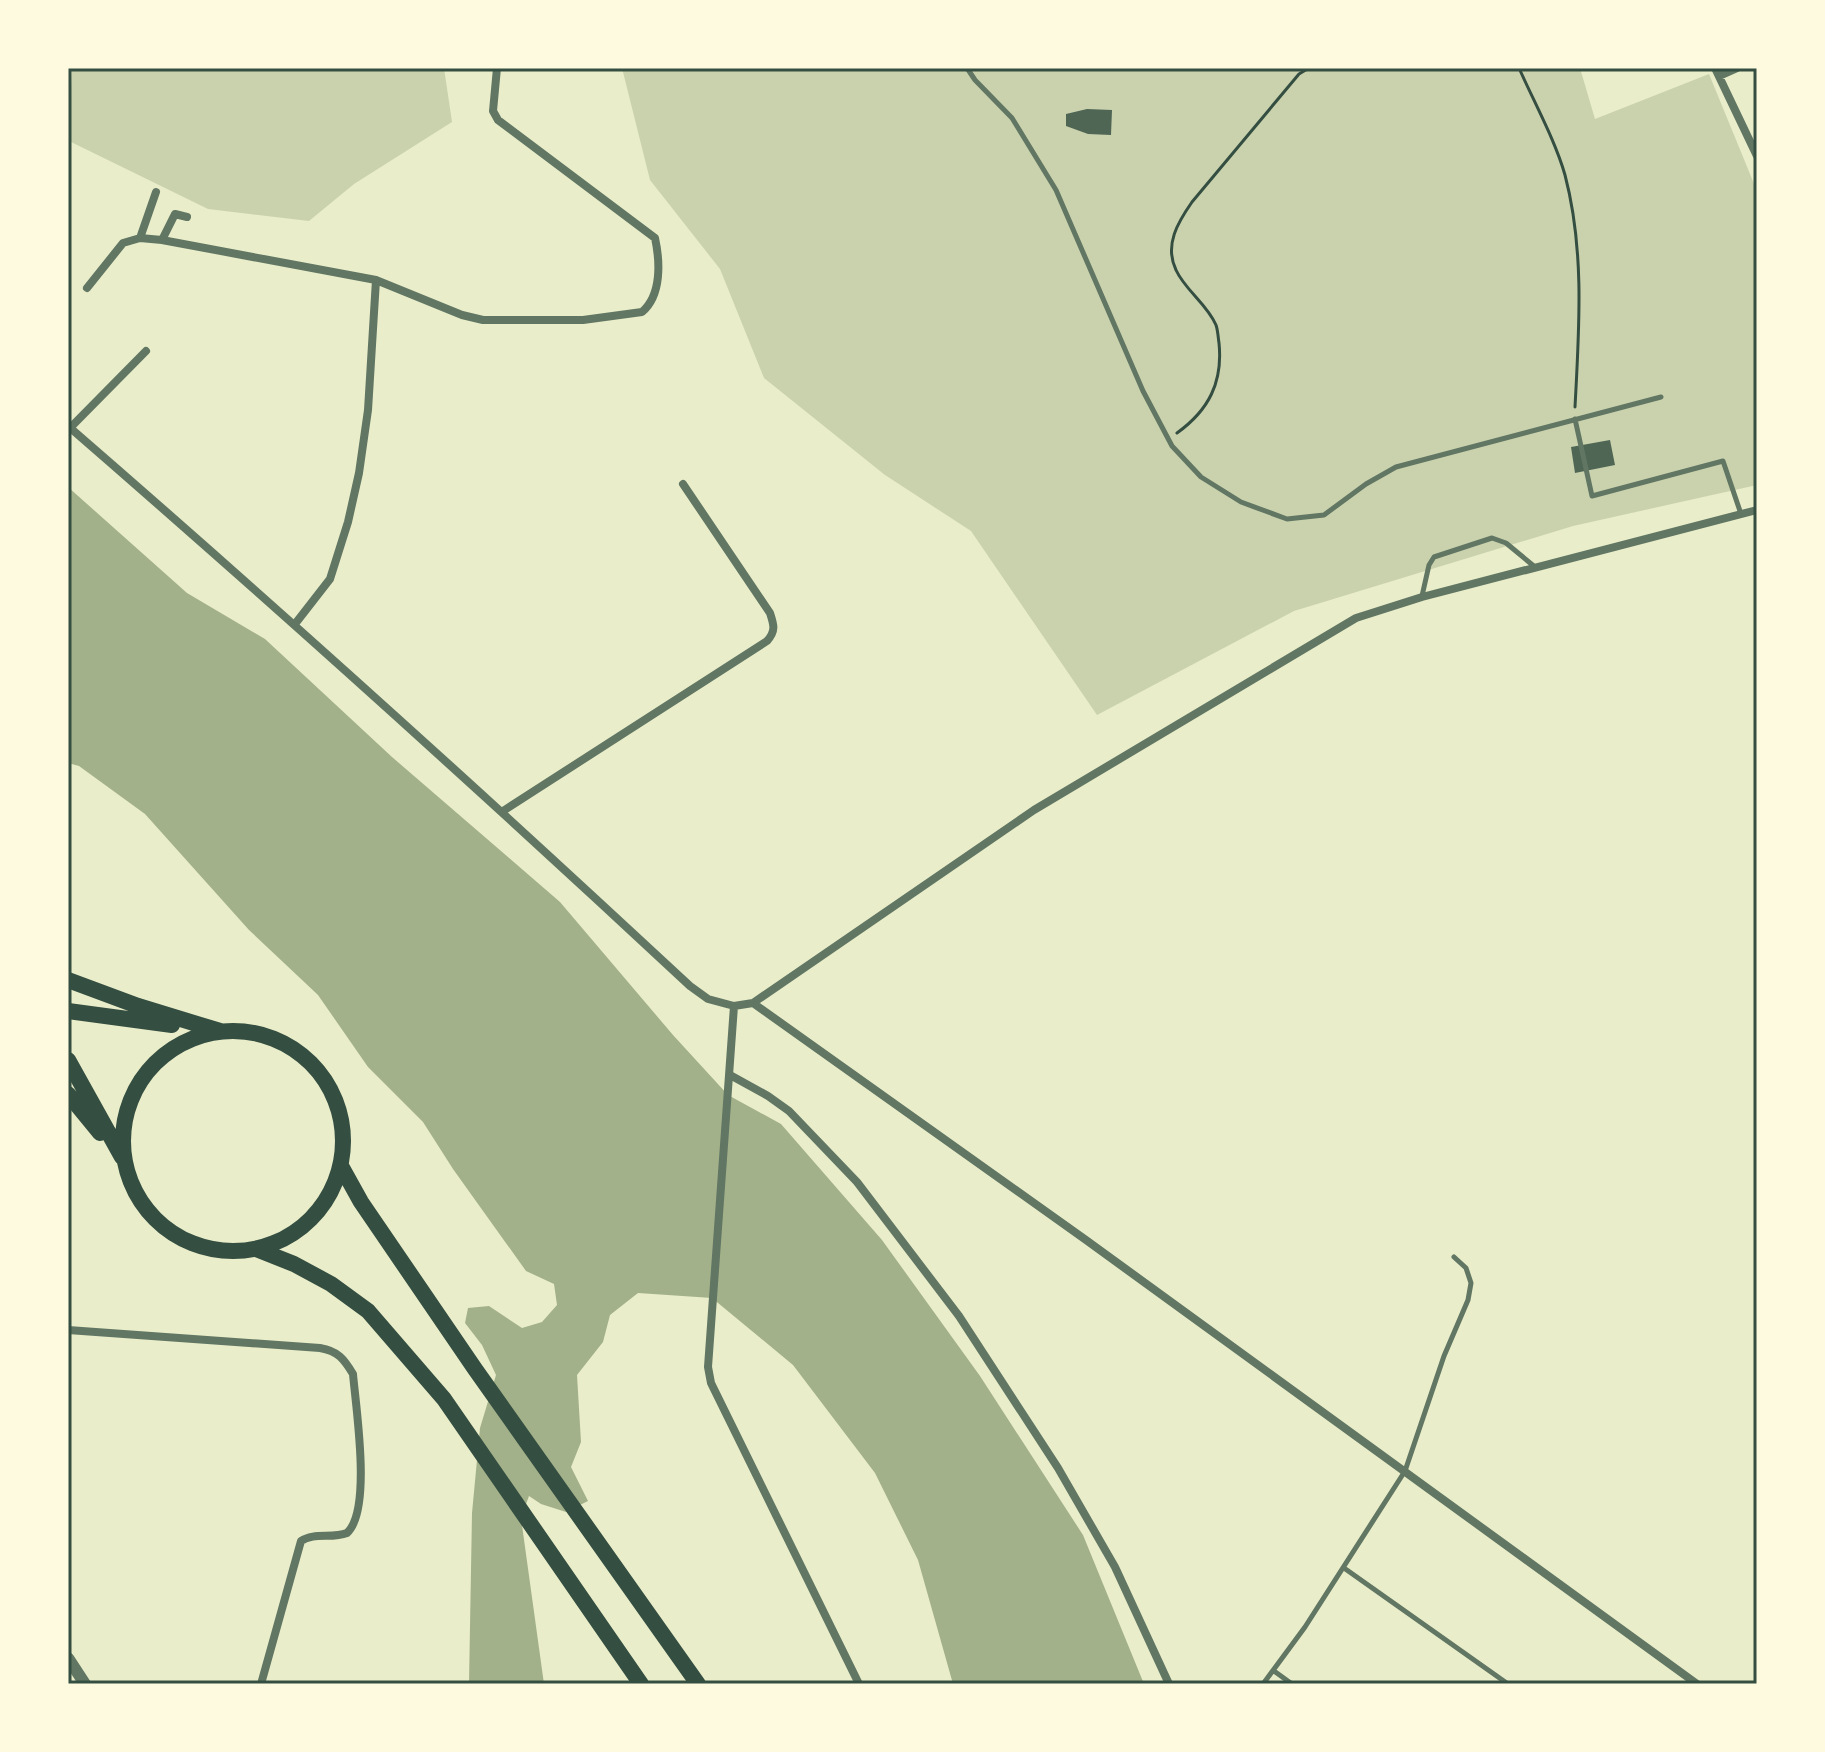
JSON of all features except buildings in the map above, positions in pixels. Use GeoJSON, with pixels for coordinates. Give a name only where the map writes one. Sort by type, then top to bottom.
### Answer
{"type":"FeatureCollection","features":[{"type":"Feature","properties":{"kind":"highway"},"geometry":{"type":"LineString","coordinates":[[68,980],[138,1006],[221,1031]]}},
{"type":"Feature","properties":{"kind":"highway"},"geometry":{"type":"LineString","coordinates":[[68,1011],[256,1033],[289,1046],[316,1068],[335,1097],[344,1131],[341,1166],[330,1195],[311,1220],[286,1238],[256,1249],[221,1251],[188,1241],[158,1222],[137,1195],[125,1162],[68,1060]]}},
{"type":"Feature","properties":{"kind":"highway"},"geometry":{"type":"LineString","coordinates":[[125,1162],[123,1132],[129,1102],[144,1076],[165,1054],[178,1046],[221,1031]]}},
{"type":"Feature","properties":{"kind":"highway"},"geometry":{"type":"LineString","coordinates":[[68,1094],[125,1162]]}},
{"type":"Feature","properties":{"kind":"highway"},"geometry":{"type":"LineString","coordinates":[[341,1166],[361,1202],[475,1369],[698,1684]]}},
{"type":"Feature","properties":{"kind":"highway"},"geometry":{"type":"LineString","coordinates":[[256,1249],[294,1264],[331,1284],[368,1311],[444,1399],[641,1684]]}},
{"type":"Feature","properties":{"kind":"street"},"geometry":{"type":"LineString","coordinates":[[87,288],[123,243],[140,238],[376,280],[462,315],[483,320],[583,320],[642,312],[649,306],[658,270],[655,238],[498,120],[493,111],[497,68]]}},
{"type":"Feature","properties":{"kind":"street"},"geometry":{"type":"LineString","coordinates":[[1737,68],[1717,72],[1757,156]]}},
{"type":"Feature","properties":{"kind":"street"},"geometry":{"type":"LineString","coordinates":[[140,238],[156,192]]}},
{"type":"Feature","properties":{"kind":"street"},"geometry":{"type":"LineString","coordinates":[[162,240],[175,214],[187,217]]}},
{"type":"Feature","properties":{"kind":"street"},"geometry":{"type":"LineString","coordinates":[[295,624],[330,579],[348,522],[368,410],[376,280]]}},
{"type":"Feature","properties":{"kind":"street"},"geometry":{"type":"LineString","coordinates":[[146,351],[69,427],[503,811],[690,986],[708,999],[734,1006],[753,1003],[1034,810],[1356,618],[1422,597],[1757,510]]}},
{"type":"Feature","properties":{"kind":"street"},"geometry":{"type":"LineString","coordinates":[[503,811],[767,641],[773,634],[770,613],[683,484]]}},
{"type":"Feature","properties":{"kind":"street"},"geometry":{"type":"LineString","coordinates":[[753,1003],[1697,1684]]}},
{"type":"Feature","properties":{"kind":"street"},"geometry":{"type":"LineString","coordinates":[[734,1006],[707,1353],[711,1383],[859,1684]]}},
{"type":"Feature","properties":{"kind":"street"},"geometry":{"type":"LineString","coordinates":[[730,1075],[789,1111],[847,1172],[959,1316],[1058,1468],[1108,1554],[1169,1684]]}},
{"type":"Feature","properties":{"kind":"street"},"geometry":{"type":"LineString","coordinates":[[68,1330],[320,1348],[344,1358],[353,1374],[361,1492],[358,1517],[347,1533],[313,1536],[301,1541],[261,1684]]}},
{"type":"Feature","properties":{"kind":"street"},"geometry":{"type":"LineString","coordinates":[[68,1658],[85,1684]]}},
{"type":"Feature","properties":{"kind":"lane"},"geometry":{"type":"LineString","coordinates":[[967,68],[1012,118],[1056,190],[1143,391],[1169,439],[1201,477],[1241,502],[1287,519],[1324,515],[1366,484],[1396,467],[1661,397]]}},
{"type":"Feature","properties":{"kind":"lane"},"geometry":{"type":"LineString","coordinates":[[1575,419],[1592,496],[1723,461],[1741,514]]}},
{"type":"Feature","properties":{"kind":"lane"},"geometry":{"type":"LineString","coordinates":[[1422,597],[1429,565],[1434,557],[1492,538],[1506,543],[1535,567]]}},
{"type":"Feature","properties":{"kind":"lane"},"geometry":{"type":"LineString","coordinates":[[1263,1684],[1344,1568],[1405,1471],[1444,1356],[1468,1300],[1471,1283],[1466,1268],[1454,1257]]}},
{"type":"Feature","properties":{"kind":"lane"},"geometry":{"type":"LineString","coordinates":[[1344,1568],[1508,1684]]}},
{"type":"Feature","properties":{"kind":"lane"},"geometry":{"type":"LineString","coordinates":[[1274,1671],[1292,1684]]}},
{"type":"Feature","properties":{"kind":"path"},"geometry":{"type":"LineString","coordinates":[[1169,439],[1188,424],[1214,392],[1221,363],[1217,327],[1176,270],[1171,243],[1177,223],[1299,74],[1309,68]]}},
{"type":"Feature","properties":{"kind":"path"},"geometry":{"type":"LineString","coordinates":[[1519,68],[1564,172],[1575,220],[1581,307],[1575,419]]}},
{"type":"Feature","properties":{"kind":"shaded area"},"geometry":{"type":"Polygon","coordinates":[[[72,68],[444,68],[452,122],[354,184],[309,221],[208,209],[69,141],[72,68]]]}},
{"type":"Feature","properties":{"kind":"shaded area"},"geometry":{"type":"Polygon","coordinates":[[[622,68],[1580,68],[1595,119],[1709,74],[1757,191],[1757,485],[1573,526],[1294,611],[1097,715],[971,531],[885,475],[764,378],[720,269],[650,180],[622,68]]]}},
{"type":"Feature","properties":{"kind":"shaded area"},"geometry":{"type":"Polygon","coordinates":[[[68,487],[187,593],[265,639],[392,757],[560,902],[728,1095],[781,1124],[882,1240],[980,1376],[1083,1535],[1144,1684],[953,1684],[918,1560],[875,1473],[793,1365],[712,1298],[638,1293],[610,1315],[603,1342],[577,1375],[581,1442],[571,1467],[588,1501],[566,1512],[541,1504],[529,1496],[521,1518],[544,1684],[469,1684],[472,1513],[480,1428],[496,1375],[482,1345],[465,1323],[468,1308],[489,1306],[522,1328],[542,1322],[557,1305],[554,1284],[526,1271],[423,1122],[368,1067],[318,995],[249,930],[145,814],[79,766],[68,763],[68,487]]]}}]}
